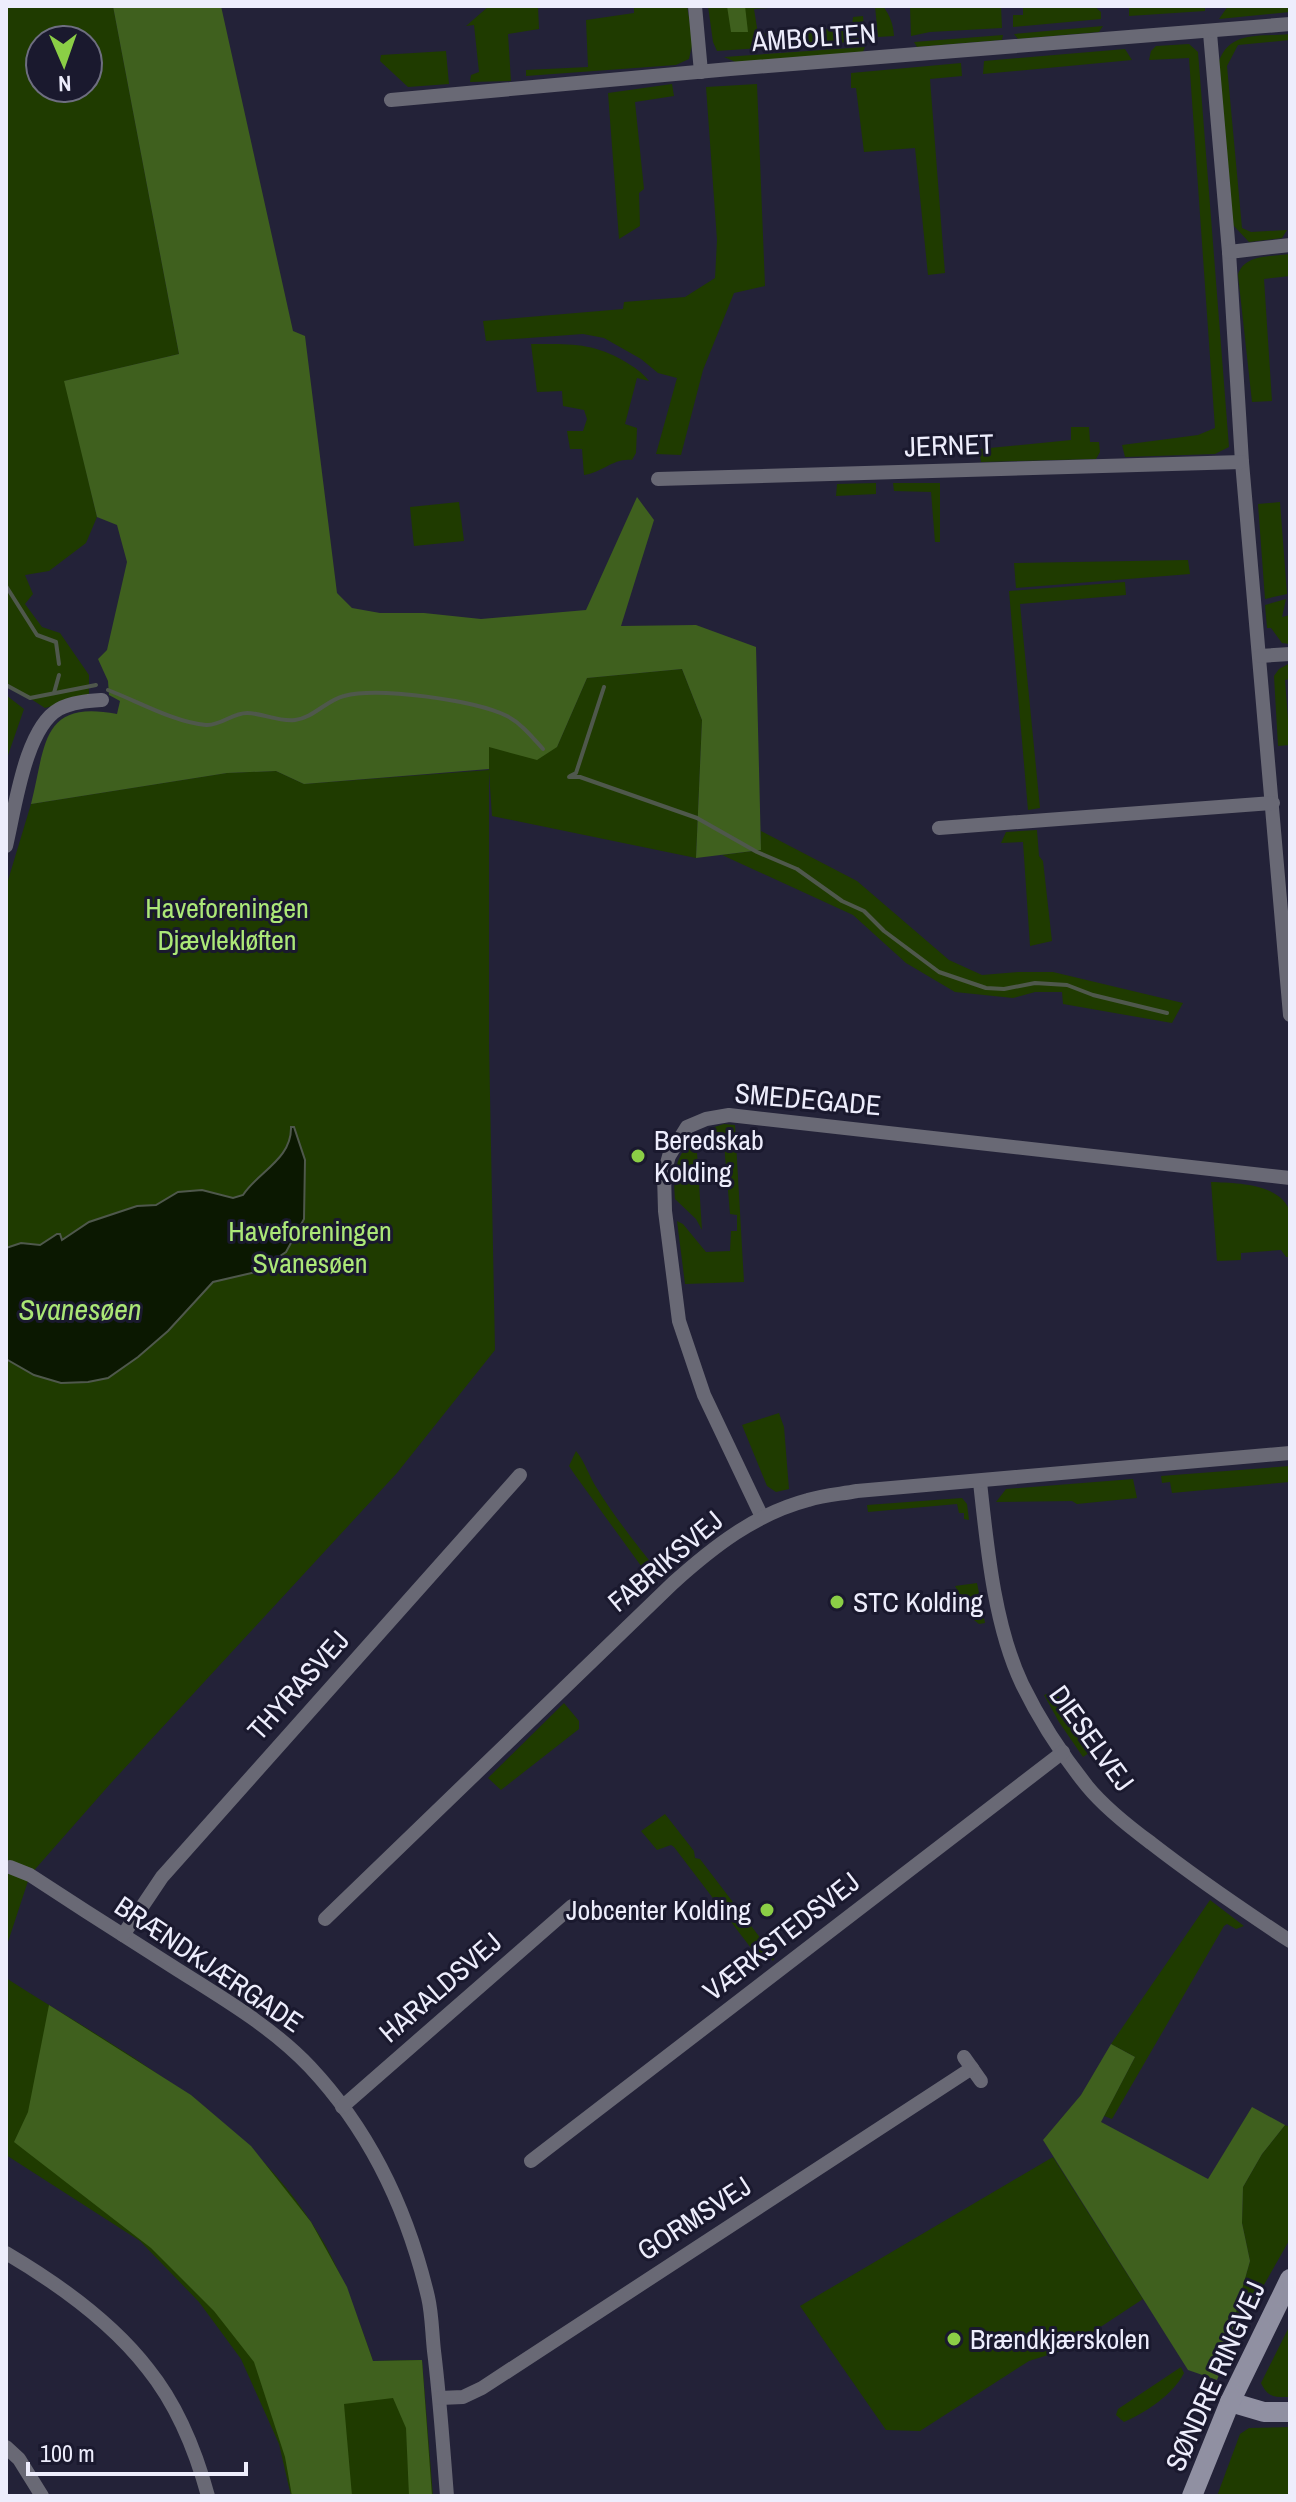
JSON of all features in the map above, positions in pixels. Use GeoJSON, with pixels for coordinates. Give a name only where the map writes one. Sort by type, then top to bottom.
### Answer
{"type":"FeatureCollection","features":[{"type":"Feature","properties":{"kind":"main road","name":"SØNDRE RINGVEJ"},"geometry":{"type":"LineString","coordinates":[[1192,2496],[1230,2402],[1290,2279]]}},
{"type":"Feature","properties":{"kind":"main road"},"geometry":{"type":"LineString","coordinates":[[1230,2402],[1264,2412],[1290,2412]]}},
{"type":"Feature","properties":{"kind":"street"},"geometry":{"type":"LineString","coordinates":[[695,6],[701,72]]}},
{"type":"Feature","properties":{"kind":"street","name":"AMBOLTEN"},"geometry":{"type":"LineString","coordinates":[[391,100],[1290,24]]}},
{"type":"Feature","properties":{"kind":"street"},"geometry":{"type":"LineString","coordinates":[[1210,33],[1229,252],[1242,462],[1290,1015]]}},
{"type":"Feature","properties":{"kind":"street"},"geometry":{"type":"LineString","coordinates":[[1229,252],[1290,245]]}},
{"type":"Feature","properties":{"kind":"street","name":"JERNET"},"geometry":{"type":"LineString","coordinates":[[658,479],[1242,462]]}},
{"type":"Feature","properties":{"kind":"street"},"geometry":{"type":"LineString","coordinates":[[1260,656],[1290,654]]}},
{"type":"Feature","properties":{"kind":"street"},"geometry":{"type":"LineString","coordinates":[[6,846],[31,744],[39,728],[58,709],[102,700]]}},
{"type":"Feature","properties":{"kind":"street"},"geometry":{"type":"LineString","coordinates":[[939,828],[1273,803]]}},
{"type":"Feature","properties":{"kind":"street","name":"SMEDEGADE"},"geometry":{"type":"LineString","coordinates":[[762,1517],[704,1395],[679,1321],[665,1211],[664,1174],[669,1156],[687,1127],[706,1119],[729,1115],[1290,1178]]}},
{"type":"Feature","properties":{"kind":"street","name":"FABRIKSVEJ"},"geometry":{"type":"LineString","coordinates":[[325,1919],[673,1583],[715,1545],[762,1517],[808,1500],[857,1491],[1290,1453]]}},
{"type":"Feature","properties":{"kind":"street","name":"THYRASVEJ"},"geometry":{"type":"LineString","coordinates":[[123,1935],[162,1877],[520,1475]]}},
{"type":"Feature","properties":{"kind":"street","name":"DIESELVEJ"},"geometry":{"type":"LineString","coordinates":[[980,1482],[990,1574],[1004,1631],[1021,1682],[1063,1752],[1088,1787],[1119,1818],[1177,1863],[1290,1941]]}},
{"type":"Feature","properties":{"kind":"street","name":"VÆRKSTEDSVEJ"},"geometry":{"type":"LineString","coordinates":[[531,2161],[1063,1752]]}},
{"type":"Feature","properties":{"kind":"street","name":"BRÆNDKJÆRGADE"},"geometry":{"type":"LineString","coordinates":[[10,1867],[30,1875],[278,2037],[310,2068],[342,2107],[377,2158],[402,2210],[429,2300],[447,2496]]}},
{"type":"Feature","properties":{"kind":"street","name":"HARALDSVEJ"},"geometry":{"type":"LineString","coordinates":[[342,2107],[572,1906]]}},
{"type":"Feature","properties":{"kind":"street","name":"GORMSVEJ"},"geometry":{"type":"LineString","coordinates":[[440,2398],[463,2397],[482,2388],[972,2068]]}},
{"type":"Feature","properties":{"kind":"street"},"geometry":{"type":"LineString","coordinates":[[6,2253],[92,2313],[148,2368],[166,2395],[199,2462],[208,2496]]}},
{"type":"Feature","properties":{"kind":"street"},"geometry":{"type":"LineString","coordinates":[[6,2447],[19,2459],[42,2496]]}},
{"type":"Feature","properties":{"kind":"green space"},"geometry":{"type":"Polygon","coordinates":[[[6,6],[113,6],[179,354],[65,381],[97,517],[86,543],[49,571],[25,575],[33,594],[25,604],[42,627],[60,633],[89,675],[89,696],[45,708],[6,683],[6,6]]]}},
{"type":"Feature","properties":{"kind":"green space"},"geometry":{"type":"Polygon","coordinates":[[[113,6],[221,6],[293,331],[305,336],[337,593],[352,608],[380,613],[424,613],[481,619],[586,610],[637,497],[654,520],[621,626],[696,625],[756,647],[761,850],[696,858],[702,720],[682,669],[587,678],[557,747],[537,760],[489,747],[489,769],[304,784],[276,771],[227,773],[31,804],[44,746],[60,721],[73,714],[92,711],[117,714],[120,701],[109,695],[108,681],[98,659],[107,650],[127,562],[117,525],[97,517],[64,381],[179,354],[113,6]]]}},
{"type":"Feature","properties":{"kind":"green space"},"geometry":{"type":"Polygon","coordinates":[[[489,6],[538,6],[539,29],[508,34],[511,81],[470,82],[471,75],[479,72],[474,25],[466,26],[489,6]]]}},
{"type":"Feature","properties":{"kind":"green space"},"geometry":{"type":"Polygon","coordinates":[[[634,6],[687,6],[693,41],[689,59],[676,65],[526,76],[526,70],[588,67],[586,20],[634,13],[634,6]]]}},
{"type":"Feature","properties":{"kind":"green space"},"geometry":{"type":"Polygon","coordinates":[[[708,6],[769,6],[754,9],[758,34],[852,27],[853,17],[863,16],[865,41],[717,51],[708,6]]]}},
{"type":"Feature","properties":{"kind":"green space"},"geometry":{"type":"Polygon","coordinates":[[[727,6],[745,6],[748,32],[731,32],[727,6]]]}},
{"type":"Feature","properties":{"kind":"green space"},"geometry":{"type":"Polygon","coordinates":[[[875,6],[883,6],[892,23],[894,36],[878,37],[875,6]]]}},
{"type":"Feature","properties":{"kind":"green space"},"geometry":{"type":"Polygon","coordinates":[[[910,6],[1001,6],[1002,28],[911,36],[910,6]]]}},
{"type":"Feature","properties":{"kind":"green space"},"geometry":{"type":"Polygon","coordinates":[[[1023,6],[1094,6],[1101,12],[1101,19],[1013,27],[1013,15],[1023,15],[1023,6]]]}},
{"type":"Feature","properties":{"kind":"green space"},"geometry":{"type":"Polygon","coordinates":[[[1129,6],[1205,6],[1205,11],[1129,16],[1129,6]]]}},
{"type":"Feature","properties":{"kind":"green space"},"geometry":{"type":"Polygon","coordinates":[[[1228,6],[1290,6],[1290,12],[1219,19],[1228,6]]]}},
{"type":"Feature","properties":{"kind":"green space"},"geometry":{"type":"Polygon","coordinates":[[[1103,26],[1099,32],[1018,39],[1014,34],[1103,26]]]}},
{"type":"Feature","properties":{"kind":"green space"},"geometry":{"type":"Polygon","coordinates":[[[1290,34],[1290,40],[1238,45],[1227,66],[1242,228],[1251,232],[1287,230],[1282,238],[1249,242],[1233,225],[1219,61],[1224,51],[1239,40],[1290,34]]]}},
{"type":"Feature","properties":{"kind":"green space"},"geometry":{"type":"Polygon","coordinates":[[[1003,35],[1002,40],[917,47],[914,42],[1003,35]]]}},
{"type":"Feature","properties":{"kind":"green space"},"geometry":{"type":"Polygon","coordinates":[[[1189,44],[1198,52],[1229,447],[1215,454],[1125,457],[1122,445],[1198,435],[1215,428],[1189,58],[1149,60],[1156,46],[1189,44]]]}},
{"type":"Feature","properties":{"kind":"green space"},"geometry":{"type":"Polygon","coordinates":[[[865,47],[863,52],[738,63],[724,57],[865,47]]]}},
{"type":"Feature","properties":{"kind":"green space"},"geometry":{"type":"Polygon","coordinates":[[[1125,49],[1132,60],[983,74],[984,61],[1125,49]]]}},
{"type":"Feature","properties":{"kind":"green space"},"geometry":{"type":"Polygon","coordinates":[[[446,51],[449,84],[408,87],[380,61],[381,55],[446,51]]]}},
{"type":"Feature","properties":{"kind":"green space"},"geometry":{"type":"Polygon","coordinates":[[[961,63],[962,76],[930,79],[945,273],[928,275],[915,148],[864,152],[856,88],[851,88],[851,73],[961,63]]]}},
{"type":"Feature","properties":{"kind":"green space"},"geometry":{"type":"Polygon","coordinates":[[[672,84],[674,96],[635,102],[644,189],[639,193],[640,226],[619,239],[608,93],[672,84]]]}},
{"type":"Feature","properties":{"kind":"green space"},"geometry":{"type":"Polygon","coordinates":[[[757,84],[765,286],[734,293],[703,370],[681,455],[656,454],[677,378],[658,373],[641,359],[604,338],[583,334],[486,341],[483,321],[623,309],[624,302],[685,297],[715,278],[717,240],[706,87],[757,84]]]}},
{"type":"Feature","properties":{"kind":"green space"},"geometry":{"type":"Polygon","coordinates":[[[1290,254],[1290,276],[1264,279],[1272,401],[1252,402],[1238,275],[1241,268],[1252,260],[1290,254]]]}},
{"type":"Feature","properties":{"kind":"green space"},"geometry":{"type":"Polygon","coordinates":[[[531,344],[579,345],[601,350],[628,363],[649,381],[637,378],[625,424],[637,428],[636,453],[632,460],[619,461],[584,475],[582,449],[570,449],[567,431],[583,431],[587,419],[584,410],[563,406],[562,391],[537,392],[531,344]]]}},
{"type":"Feature","properties":{"kind":"green space"},"geometry":{"type":"Polygon","coordinates":[[[1071,427],[1089,427],[1090,442],[1099,442],[1100,452],[1096,459],[981,462],[979,449],[1071,440],[1071,427]]]}},
{"type":"Feature","properties":{"kind":"green space"},"geometry":{"type":"Polygon","coordinates":[[[876,483],[876,494],[836,496],[837,484],[876,483]]]}},
{"type":"Feature","properties":{"kind":"green space"},"geometry":{"type":"Polygon","coordinates":[[[893,483],[940,483],[940,542],[935,542],[931,492],[894,491],[893,483]]]}},
{"type":"Feature","properties":{"kind":"green space"},"geometry":{"type":"Polygon","coordinates":[[[459,502],[464,541],[414,546],[410,507],[459,502]]]}},
{"type":"Feature","properties":{"kind":"green space"},"geometry":{"type":"Polygon","coordinates":[[[1280,502],[1287,594],[1265,599],[1258,504],[1280,502]]]}},
{"type":"Feature","properties":{"kind":"green space"},"geometry":{"type":"Polygon","coordinates":[[[1188,560],[1190,574],[1016,588],[1014,563],[1188,560]]]}},
{"type":"Feature","properties":{"kind":"green space"},"geometry":{"type":"Polygon","coordinates":[[[1125,582],[1126,595],[1020,604],[1040,808],[1028,810],[1009,591],[1125,582]]]}},
{"type":"Feature","properties":{"kind":"green space"},"geometry":{"type":"Polygon","coordinates":[[[1286,599],[1282,617],[1290,615],[1290,644],[1282,643],[1271,628],[1267,628],[1265,605],[1286,599]]]}},
{"type":"Feature","properties":{"kind":"green space"},"geometry":{"type":"Polygon","coordinates":[[[1290,663],[1290,679],[1285,680],[1290,745],[1278,746],[1274,676],[1290,663]]]}},
{"type":"Feature","properties":{"kind":"green space"},"geometry":{"type":"Polygon","coordinates":[[[682,669],[702,720],[696,858],[492,816],[489,772],[489,1044],[495,1350],[397,1473],[30,1875],[6,1948],[6,887],[31,804],[227,773],[276,771],[304,784],[489,770],[488,746],[557,747],[587,678],[682,669]]]}},
{"type":"Feature","properties":{"kind":"green space"},"geometry":{"type":"Polygon","coordinates":[[[6,695],[24,709],[6,761],[6,695]]]}},
{"type":"Feature","properties":{"kind":"green space"},"geometry":{"type":"Polygon","coordinates":[[[1037,830],[1052,941],[1030,946],[1023,842],[1001,843],[1006,832],[1037,830]]]}},
{"type":"Feature","properties":{"kind":"green space"},"geometry":{"type":"Polygon","coordinates":[[[761,831],[857,881],[949,960],[982,975],[1053,972],[1183,1003],[1172,1023],[1063,1004],[1062,992],[1035,992],[1013,998],[955,992],[906,963],[853,915],[722,855],[761,850],[761,831]]]}},
{"type":"Feature","properties":{"kind":"green space"},"geometry":{"type":"Polygon","coordinates":[[[735,1125],[744,1282],[685,1284],[677,1221],[706,1252],[730,1251],[731,1231],[737,1231],[737,1215],[730,1214],[723,1132],[711,1132],[711,1128],[735,1125]]]}},
{"type":"Feature","properties":{"kind":"green space"},"geometry":{"type":"Polygon","coordinates":[[[696,1137],[702,1230],[696,1219],[675,1199],[677,1165],[684,1150],[696,1137]]]}},
{"type":"Feature","properties":{"kind":"green space"},"geometry":{"type":"Polygon","coordinates":[[[1211,1182],[1256,1186],[1285,1202],[1291,1217],[1290,1257],[1286,1257],[1281,1250],[1241,1253],[1241,1260],[1217,1261],[1211,1182]]]}},
{"type":"Feature","properties":{"kind":"green space"},"geometry":{"type":"Polygon","coordinates":[[[779,1413],[784,1427],[789,1489],[776,1492],[767,1486],[742,1425],[779,1413]]]}},
{"type":"Feature","properties":{"kind":"green space"},"geometry":{"type":"Polygon","coordinates":[[[576,1451],[605,1501],[659,1573],[656,1578],[644,1570],[569,1466],[576,1451]]]}},
{"type":"Feature","properties":{"kind":"green space"},"geometry":{"type":"Polygon","coordinates":[[[1290,1466],[1290,1482],[1172,1493],[1170,1482],[1162,1483],[1161,1476],[1290,1466]]]}},
{"type":"Feature","properties":{"kind":"green space"},"geometry":{"type":"Polygon","coordinates":[[[1133,1479],[1137,1498],[1077,1504],[1072,1501],[996,1502],[1006,1489],[1133,1479]]]}},
{"type":"Feature","properties":{"kind":"green space"},"geometry":{"type":"Polygon","coordinates":[[[962,1498],[967,1504],[969,1520],[964,1519],[964,1513],[959,1513],[957,1504],[868,1512],[867,1505],[962,1498]]]}},
{"type":"Feature","properties":{"kind":"green space"},"geometry":{"type":"Polygon","coordinates":[[[977,1583],[985,1623],[979,1624],[955,1586],[977,1583]]]}},
{"type":"Feature","properties":{"kind":"green space"},"geometry":{"type":"Polygon","coordinates":[[[1056,1691],[1089,1753],[1083,1757],[1044,1695],[1056,1691]]]}},
{"type":"Feature","properties":{"kind":"green space"},"geometry":{"type":"Polygon","coordinates":[[[564,1703],[579,1721],[579,1729],[501,1790],[488,1778],[564,1703]]]}},
{"type":"Feature","properties":{"kind":"green space"},"geometry":{"type":"Polygon","coordinates":[[[665,1814],[694,1851],[695,1858],[700,1859],[775,1957],[773,1961],[764,1951],[757,1956],[674,1847],[671,1845],[657,1850],[641,1831],[665,1814]]]}},
{"type":"Feature","properties":{"kind":"green space"},"geometry":{"type":"Polygon","coordinates":[[[1210,1900],[1244,1926],[1236,1929],[1227,1924],[1224,1926],[1112,2119],[1104,2116],[1135,2057],[1111,2044],[1210,1900]]]}},
{"type":"Feature","properties":{"kind":"green space"},"geometry":{"type":"Polygon","coordinates":[[[6,1978],[172,2084],[248,2146],[281,2182],[331,2255],[373,2361],[422,2360],[433,2496],[291,2496],[279,2444],[241,2359],[199,2302],[140,2241],[6,2155],[6,1978]]]}},
{"type":"Feature","properties":{"kind":"green space"},"geometry":{"type":"Polygon","coordinates":[[[49,2005],[191,2095],[251,2146],[311,2222],[347,2287],[373,2361],[422,2360],[432,2496],[409,2496],[406,2428],[393,2398],[344,2404],[352,2496],[292,2496],[285,2457],[254,2362],[214,2311],[151,2248],[14,2142],[28,2112],[49,2005]]]}},
{"type":"Feature","properties":{"kind":"green space"},"geometry":{"type":"Polygon","coordinates":[[[1111,2044],[1135,2057],[1101,2122],[1208,2179],[1252,2107],[1285,2125],[1262,2154],[1243,2187],[1242,2223],[1250,2261],[1231,2343],[1217,2380],[1188,2370],[1043,2140],[1081,2095],[1111,2044]]]}},
{"type":"Feature","properties":{"kind":"green space"},"geometry":{"type":"Polygon","coordinates":[[[1285,2125],[1290,2127],[1290,2239],[1231,2343],[1250,2261],[1242,2223],[1243,2187],[1262,2154],[1285,2125]]]}},
{"type":"Feature","properties":{"kind":"green space"},"geometry":{"type":"Polygon","coordinates":[[[1053,2157],[1143,2299],[1067,2349],[1029,2361],[920,2431],[886,2430],[800,2306],[1053,2157]]]}},
{"type":"Feature","properties":{"kind":"green space"},"geometry":{"type":"Polygon","coordinates":[[[1290,2325],[1290,2397],[1276,2397],[1266,2392],[1261,2383],[1290,2325]]]}},
{"type":"Feature","properties":{"kind":"green space"},"geometry":{"type":"Polygon","coordinates":[[[1181,2367],[1184,2373],[1179,2381],[1158,2402],[1124,2422],[1116,2415],[1118,2409],[1181,2367]]]}},
{"type":"Feature","properties":{"kind":"green space"},"geometry":{"type":"Polygon","coordinates":[[[1290,2427],[1290,2496],[1217,2496],[1240,2434],[1249,2428],[1290,2427]]]}},
{"type":"Feature","properties":{"kind":"water","name":"Svanesøen"},"geometry":{"type":"Polygon","coordinates":[[[291,1127],[294,1127],[305,1160],[304,1219],[286,1252],[256,1272],[213,1282],[168,1331],[108,1378],[61,1383],[34,1375],[6,1359],[6,1248],[21,1243],[40,1245],[57,1234],[62,1240],[89,1222],[137,1206],[156,1205],[178,1192],[202,1190],[233,1198],[243,1195],[280,1157],[290,1138],[291,1127]]]}},
{"type":"Feature","properties":{"kind":"waterway"},"geometry":{"type":"LineString","coordinates":[[6,586],[37,635],[56,642],[59,664]]}},
{"type":"Feature","properties":{"kind":"waterway"},"geometry":{"type":"LineString","coordinates":[[54,693],[59,675]]}},
{"type":"Feature","properties":{"kind":"waterway"},"geometry":{"type":"LineString","coordinates":[[6,685],[30,698],[96,685]]}},
{"type":"Feature","properties":{"kind":"waterway"},"geometry":{"type":"LineString","coordinates":[[570,776],[576,773],[604,687]]}},
{"type":"Feature","properties":{"kind":"waterway"},"geometry":{"type":"LineString","coordinates":[[108,690],[169,716],[206,725],[247,713],[295,720],[338,698],[359,694],[402,694],[451,700],[507,716],[543,749]]}},
{"type":"Feature","properties":{"kind":"waterway"},"geometry":{"type":"LineString","coordinates":[[569,777],[580,777],[697,818],[757,852],[797,869],[842,901],[864,911],[884,931],[939,972],[986,988],[1004,989],[1035,983],[1067,985],[1093,995],[1167,1013]]}},
{"type":"Feature","properties":{"kind":"place","name":"Beredskab Kolding"},"geometry":{"type":"Point","coordinates":[638,1156]}},
{"type":"Feature","properties":{"kind":"place","name":"STC Kolding"},"geometry":{"type":"Point","coordinates":[837,1602]}},
{"type":"Feature","properties":{"kind":"place","name":"Jobcenter Kolding"},"geometry":{"type":"Point","coordinates":[767,1910]}},
{"type":"Feature","properties":{"kind":"place","name":"Brændkjærskolen"},"geometry":{"type":"Point","coordinates":[954,2339]}},
{"type":"Feature","properties":{"kind":"park label","name":"Haveforeningen Djævlekløften"},"geometry":{"type":"Point","coordinates":[227,924]}},
{"type":"Feature","properties":{"kind":"park label","name":"Haveforeningen Svanesøen"},"geometry":{"type":"Point","coordinates":[310,1247]}}]}
